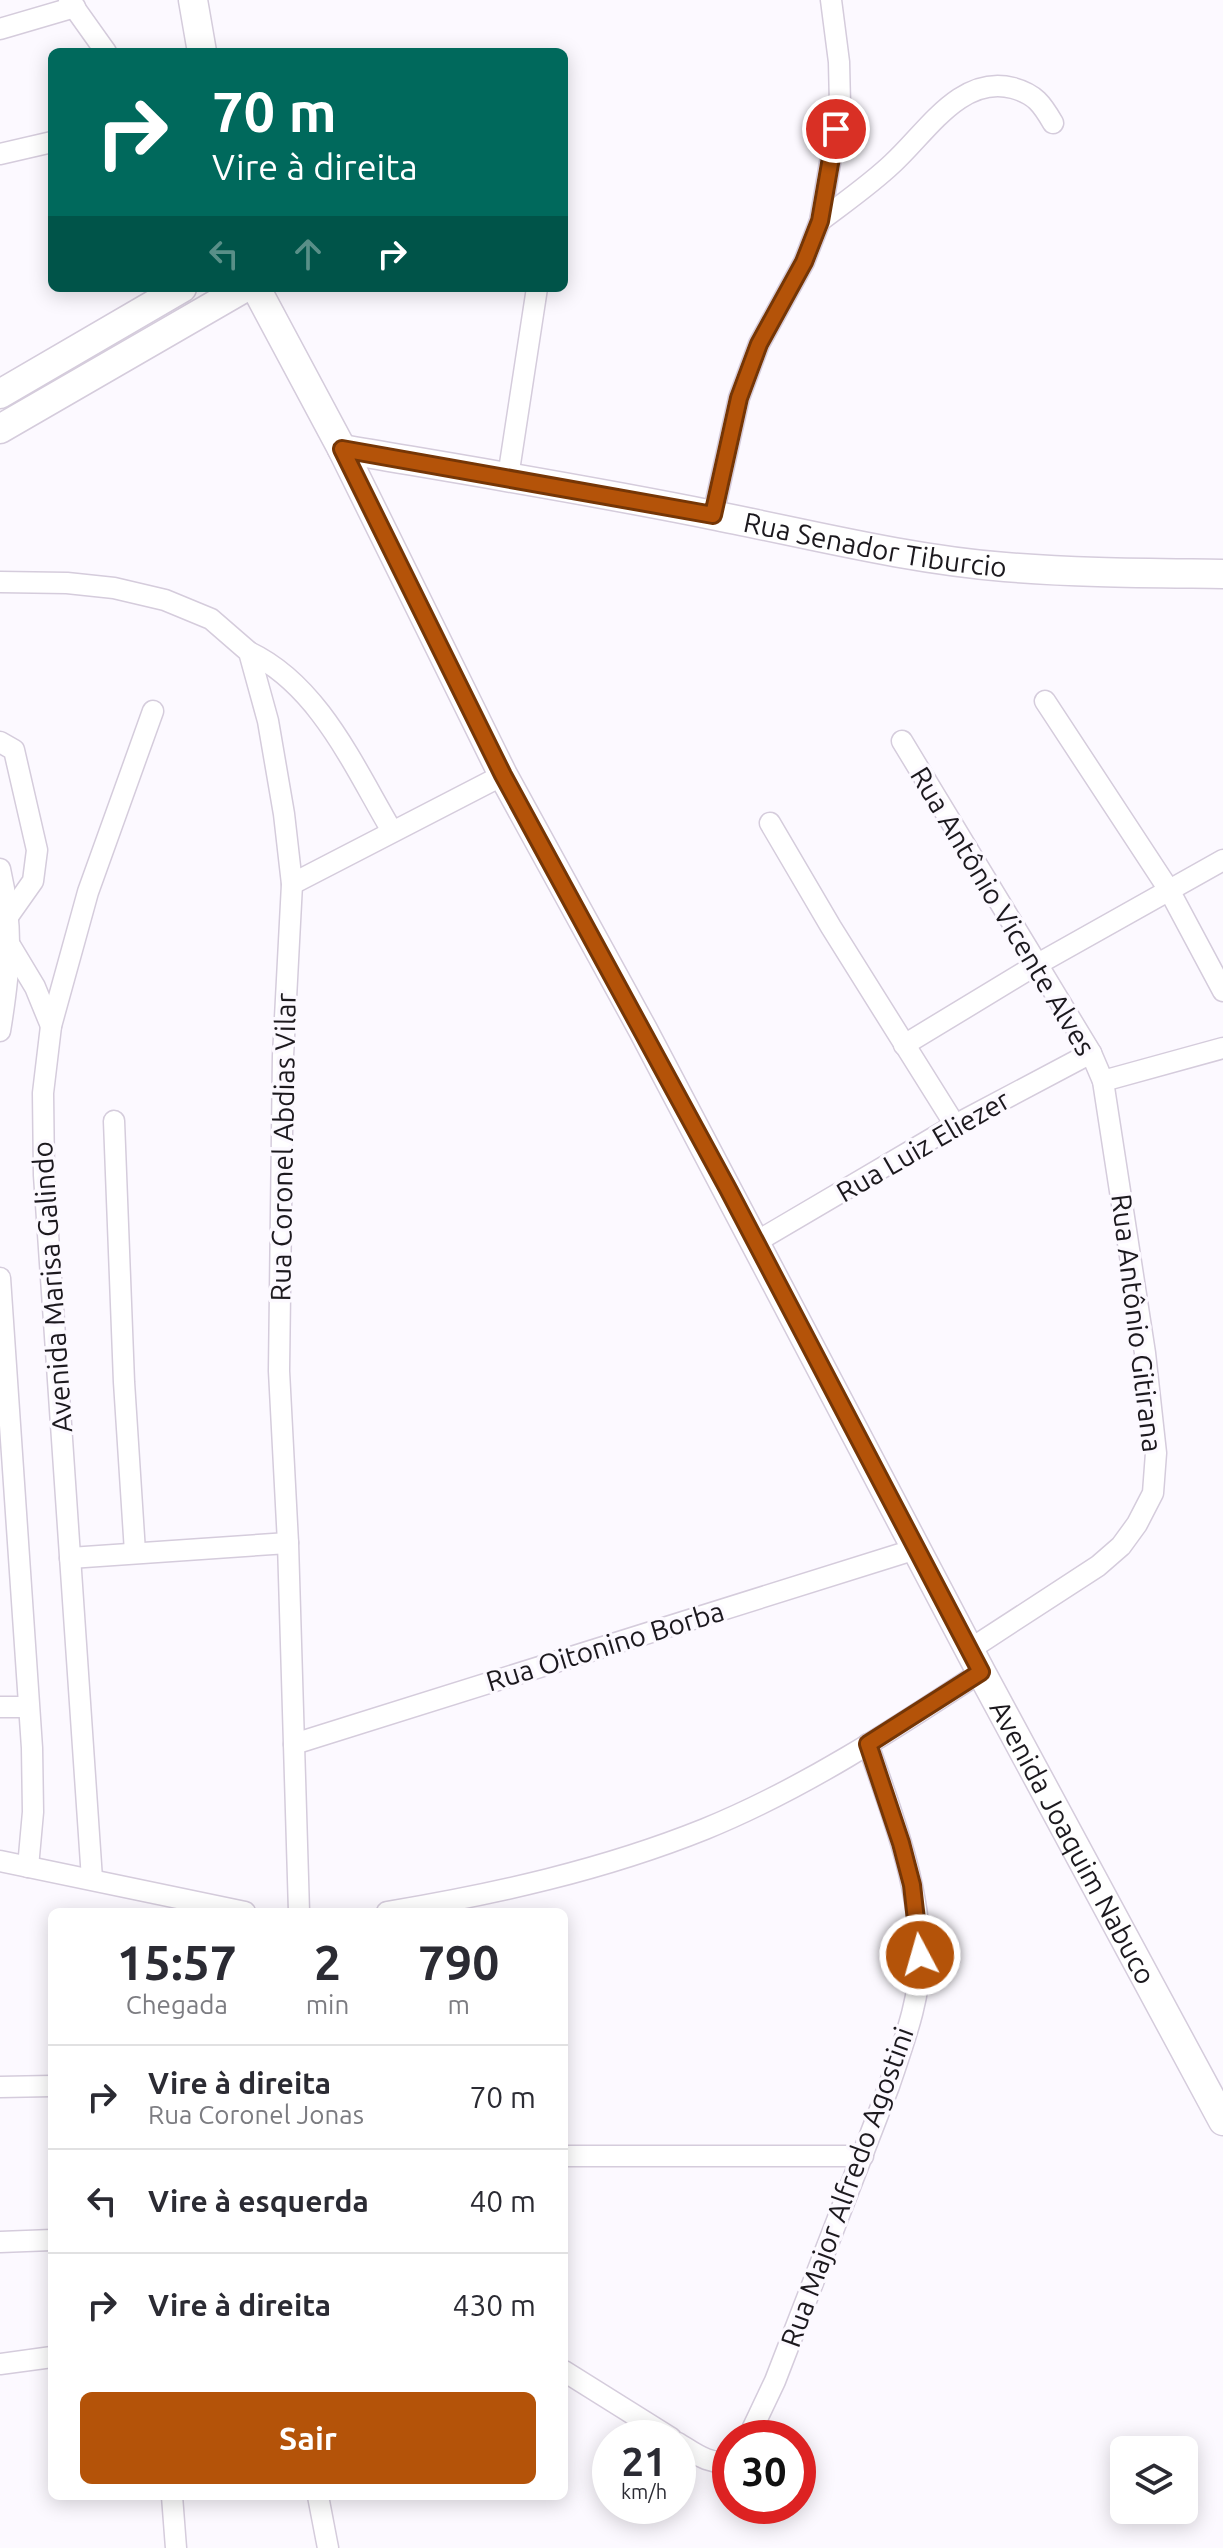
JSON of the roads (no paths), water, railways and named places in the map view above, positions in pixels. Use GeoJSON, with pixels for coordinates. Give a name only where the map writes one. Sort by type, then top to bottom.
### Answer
{"type":"FeatureCollection","features":[{"type":"Feature","properties":{"kind":"street"},"geometry":{"type":"LineString","coordinates":[[193,0],[201,48]]}},
{"type":"Feature","properties":{"kind":"street"},"geometry":{"type":"LineString","coordinates":[[713,515],[739,398],[759,344],[804,262],[820,221],[840,105],[839,62],[831,0]]}},
{"type":"Feature","properties":{"kind":"street"},"geometry":{"type":"LineString","coordinates":[[0,29],[72,4],[103,48]]}},
{"type":"Feature","properties":{"kind":"street"},"geometry":{"type":"LineString","coordinates":[[820,221],[891,166],[963,95],[989,86],[1026,91],[1041,102],[1053,123]]}},
{"type":"Feature","properties":{"kind":"street"},"geometry":{"type":"LineString","coordinates":[[0,154],[48,143]]}},
{"type":"Feature","properties":{"kind":"street"},"geometry":{"type":"LineString","coordinates":[[0,394],[175,292]]}},
{"type":"Feature","properties":{"kind":"street"},"geometry":{"type":"LineString","coordinates":[[0,429],[237,292]]}},
{"type":"Feature","properties":{"kind":"street","name":"Avenida Joaquim Nabuco"},"geometry":{"type":"LineString","coordinates":[[258,292],[342,449],[503,775],[756,1242],[975,1661],[1223,2121]]}},
{"type":"Feature","properties":{"kind":"street"},"geometry":{"type":"LineString","coordinates":[[508,477],[536,292]]}},
{"type":"Feature","properties":{"kind":"street","name":"Rua Senador Tiburcio"},"geometry":{"type":"LineString","coordinates":[[342,449],[713,515],[851,545],[1003,567],[1223,574]]}},
{"type":"Feature","properties":{"kind":"street"},"geometry":{"type":"LineString","coordinates":[[0,582],[67,583],[114,588],[165,600],[211,619],[249,652],[284,673],[303,692],[335,734],[392,831]]}},
{"type":"Feature","properties":{"kind":"street","name":"Rua Coronel Abdias Vilar"},"geometry":{"type":"LineString","coordinates":[[249,652],[268,721],[292,884],[283,1056],[279,1371],[288,1543],[299,1908]]}},
{"type":"Feature","properties":{"kind":"street"},"geometry":{"type":"LineString","coordinates":[[1045,701],[1169,890],[1223,991]]}},
{"type":"Feature","properties":{"kind":"street","name":"Avenida Marisa Galindo"},"geometry":{"type":"LineString","coordinates":[[92,1879],[43,1150],[43,1093],[51,1026],[92,878],[153,711]]}},
{"type":"Feature","properties":{"kind":"street","name":"Rua Antônio Vicente Alves"},"geometry":{"type":"LineString","coordinates":[[902,741],[1091,1053],[1103,1081]]}},
{"type":"Feature","properties":{"kind":"street"},"geometry":{"type":"LineString","coordinates":[[0,742],[14,750],[37,850],[33,881],[9,915]]}},
{"type":"Feature","properties":{"kind":"street"},"geometry":{"type":"LineString","coordinates":[[292,884],[503,775]]}},
{"type":"Feature","properties":{"kind":"street"},"geometry":{"type":"LineString","coordinates":[[770,823],[955,1125]]}},
{"type":"Feature","properties":{"kind":"street"},"geometry":{"type":"LineString","coordinates":[[904,1045],[1036,965],[1223,860]]}},
{"type":"Feature","properties":{"kind":"street"},"geometry":{"type":"LineString","coordinates":[[0,869],[9,915],[11,947],[0,1031]]}},
{"type":"Feature","properties":{"kind":"street"},"geometry":{"type":"LineString","coordinates":[[11,947],[35,987],[51,1026]]}},
{"type":"Feature","properties":{"kind":"street"},"geometry":{"type":"LineString","coordinates":[[1103,1081],[1223,1048]]}},
{"type":"Feature","properties":{"kind":"street","name":"Rua Luiz Eliezer"},"geometry":{"type":"LineString","coordinates":[[756,1242],[955,1125],[1091,1053]]}},
{"type":"Feature","properties":{"kind":"street","name":"Rua Antônio Gitirana"},"geometry":{"type":"LineString","coordinates":[[410,1908],[601,1866],[734,1815],[868,1744],[1121,1546],[1153,1493],[1156,1453],[1145,1353],[1103,1081]]}},
{"type":"Feature","properties":{"kind":"street"},"geometry":{"type":"LineString","coordinates":[[114,1121],[124,1382],[135,1552]]}},
{"type":"Feature","properties":{"kind":"street","name":"Avenida Marisa Galindo"},"geometry":{"type":"LineString","coordinates":[[0,1278],[9,1540],[28,1707],[33,1782],[28,1867]]}},
{"type":"Feature","properties":{"kind":"street"},"geometry":{"type":"LineString","coordinates":[[70,1558],[288,1543]]}},
{"type":"Feature","properties":{"kind":"street","name":"Rua Oitonino Borba"},"geometry":{"type":"LineString","coordinates":[[294,1744],[916,1549]]}},
{"type":"Feature","properties":{"kind":"street"},"geometry":{"type":"LineString","coordinates":[[0,1707],[28,1707]]}},
{"type":"Feature","properties":{"kind":"street","name":"Rua Major Alfredo Agostini"},"geometry":{"type":"LineString","coordinates":[[757,2420],[775,2381],[863,2156],[905,2039],[920,1955],[912,1885],[868,1744]]}},
{"type":"Feature","properties":{"kind":"street"},"geometry":{"type":"LineString","coordinates":[[0,1861],[226,1908]]}},
{"type":"Feature","properties":{"kind":"street"},"geometry":{"type":"LineString","coordinates":[[0,2087],[48,2086]]}},
{"type":"Feature","properties":{"kind":"street"},"geometry":{"type":"LineString","coordinates":[[568,2156],[863,2156]]}},
{"type":"Feature","properties":{"kind":"street"},"geometry":{"type":"LineString","coordinates":[[0,2242],[48,2240]]}},
{"type":"Feature","properties":{"kind":"street"},"geometry":{"type":"LineString","coordinates":[[0,2364],[48,2358]]}},
{"type":"Feature","properties":{"kind":"street"},"geometry":{"type":"LineString","coordinates":[[568,2374],[642,2420]]}},
{"type":"Feature","properties":{"kind":"street"},"geometry":{"type":"LineString","coordinates":[[172,2500],[176,2548]]}},
{"type":"Feature","properties":{"kind":"street"},"geometry":{"type":"LineString","coordinates":[[319,2500],[328,2548]]}}]}
